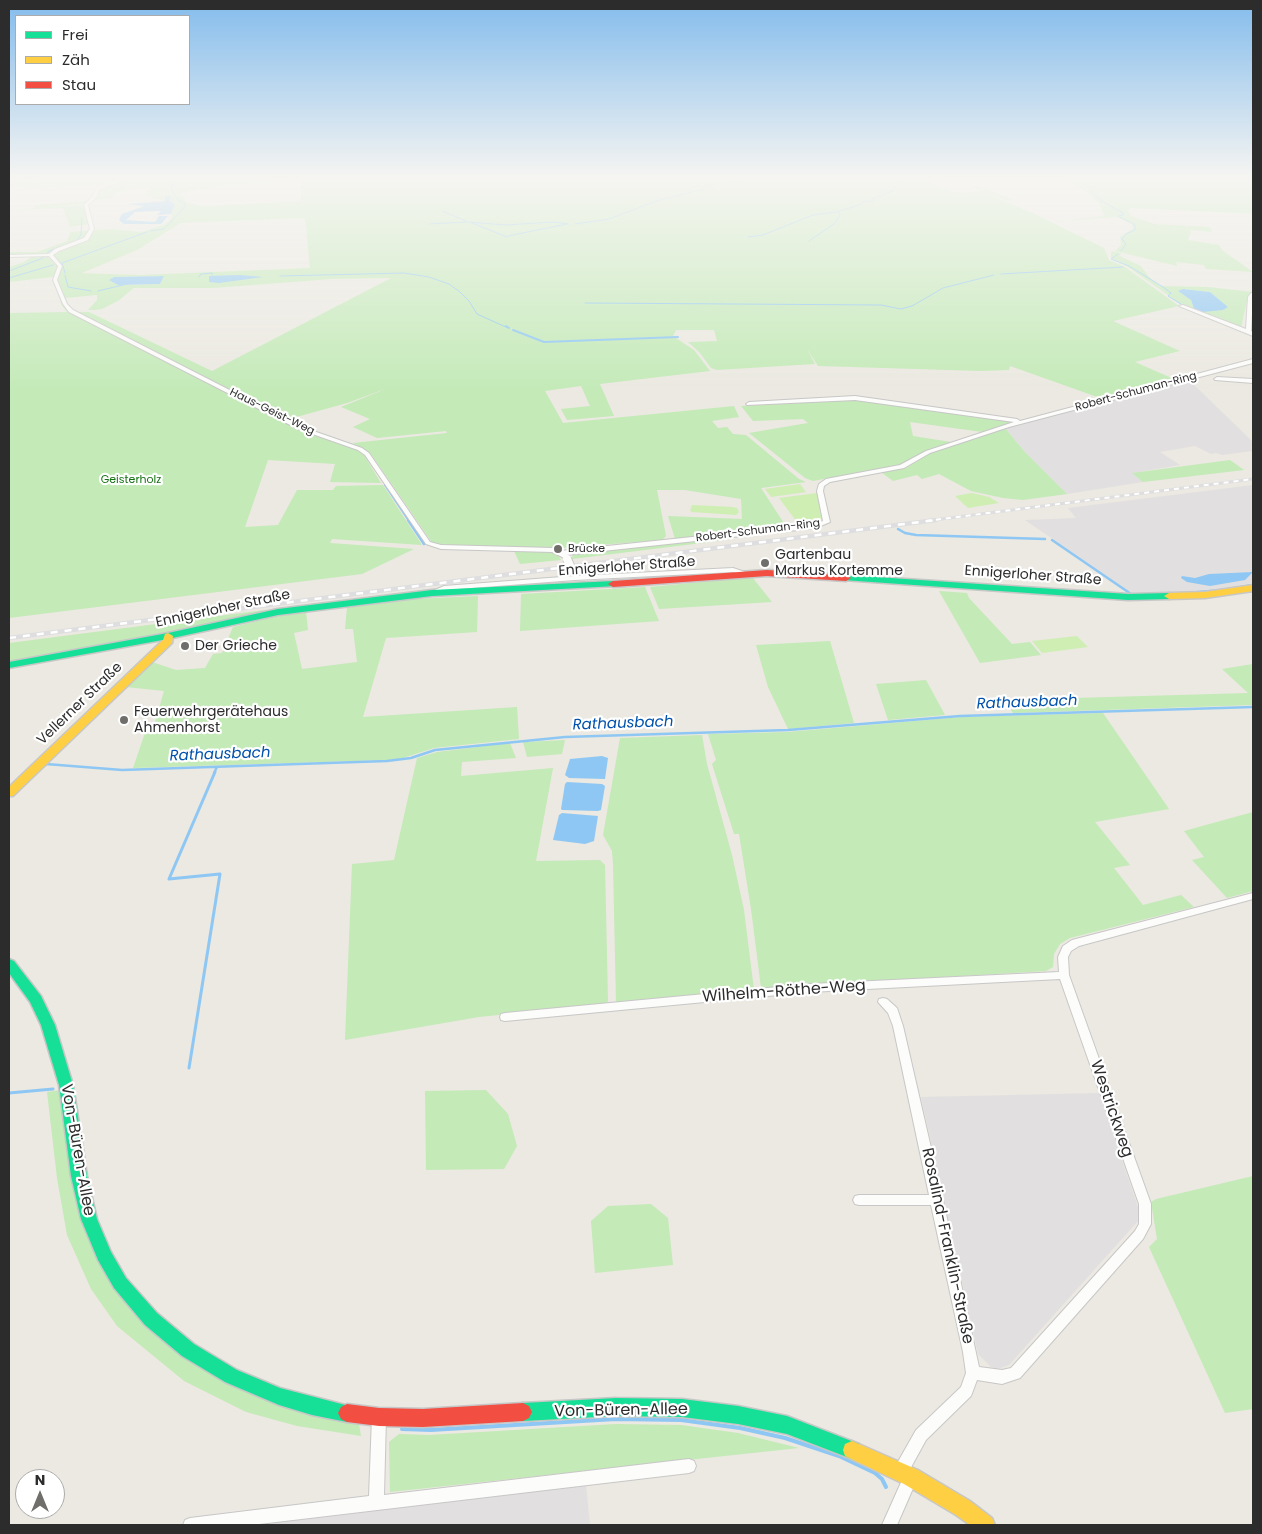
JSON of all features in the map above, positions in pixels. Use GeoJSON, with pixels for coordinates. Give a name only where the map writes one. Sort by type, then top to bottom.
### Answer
{"type":"FeatureCollection","features":[{"type":"Feature","properties":{"kind":"main road","name":"Ennigerloher Straße"},"geometry":{"type":"LineString","coordinates":[[9,665],[168,636],[296,608],[432,593],[585,586],[747,574],[782,574],[1128,597],[1198,595],[1253,588]]}},
{"type":"Feature","properties":{"kind":"main road","name":"Vellerner Straße"},"geometry":{"type":"LineString","coordinates":[[9,793],[163,647],[169,640],[168,636]]}},
{"type":"Feature","properties":{"kind":"main road","name":"Von-Büren-Allee"},"geometry":{"type":"LineString","coordinates":[[9,964],[36,1000],[48,1025],[66,1085],[79,1176],[89,1219],[104,1255],[120,1283],[151,1319],[188,1350],[231,1376],[279,1396],[312,1406],[347,1414],[379,1417],[423,1418],[616,1407],[682,1408],[738,1415],[787,1425],[840,1444],[906,1474],[963,1508],[985,1525]]}},
{"type":"Feature","properties":{"kind":"street"},"geometry":{"type":"LineString","coordinates":[[9,256],[46,256],[56,251]]}},
{"type":"Feature","properties":{"kind":"street","name":"Haus-Geist-Weg"},"geometry":{"type":"LineString","coordinates":[[46,256],[60,266],[54,280],[65,304],[71,311],[300,428],[360,449],[367,454],[428,543],[440,547],[553,550],[564,556]]}},
{"type":"Feature","properties":{"kind":"street"},"geometry":{"type":"LineString","coordinates":[[1181,306],[1250,333],[1250,297],[1253,294]]}},
{"type":"Feature","properties":{"kind":"street","name":"Robert-Schuman-Ring"},"geometry":{"type":"LineString","coordinates":[[564,556],[816,526],[827,522],[820,491],[821,485],[828,480],[902,467],[928,452],[1019,422],[1253,361]]}},
{"type":"Feature","properties":{"kind":"street"},"geometry":{"type":"LineString","coordinates":[[1217,379],[1253,381]]}},
{"type":"Feature","properties":{"kind":"street","name":"Robert-Schuman-Ring"},"geometry":{"type":"LineString","coordinates":[[749,404],[855,398],[1019,422]]}},
{"type":"Feature","properties":{"kind":"street"},"geometry":{"type":"LineString","coordinates":[[564,556],[573,574]]}},
{"type":"Feature","properties":{"kind":"street"},"geometry":{"type":"LineString","coordinates":[[432,593],[444,588],[573,574],[734,570],[747,574]]}},
{"type":"Feature","properties":{"kind":"street","name":"Westrickweg"},"geometry":{"type":"LineString","coordinates":[[972,1373],[1002,1377],[1015,1373],[1139,1235],[1146,1224],[1145,1204],[1064,975],[1063,957],[1067,948],[1076,943],[1253,896]]}},
{"type":"Feature","properties":{"kind":"street","name":"Wilhelm-Röthe-Weg"},"geometry":{"type":"LineString","coordinates":[[505,1017],[810,988],[1064,975]]}},
{"type":"Feature","properties":{"kind":"street","name":"Rosalind-Franklin-Straße"},"geometry":{"type":"LineString","coordinates":[[883,1002],[892,1011],[898,1026],[970,1352],[972,1373]]}},
{"type":"Feature","properties":{"kind":"street"},"geometry":{"type":"LineString","coordinates":[[859,1200],[937,1200]]}},
{"type":"Feature","properties":{"kind":"street"},"geometry":{"type":"LineString","coordinates":[[888,1525],[921,1435],[966,1391],[972,1373]]}},
{"type":"Feature","properties":{"kind":"street"},"geometry":{"type":"LineString","coordinates":[[376,1503],[379,1417]]}},
{"type":"Feature","properties":{"kind":"street"},"geometry":{"type":"LineString","coordinates":[[190,1525],[689,1466]]}},
{"type":"Feature","properties":{"kind":"shaded area"},"geometry":{"type":"Polygon","coordinates":[[[1190,381],[1253,442],[1253,451],[1222,455],[1211,454],[1195,446],[1160,452],[1180,465],[1133,473],[1143,482],[1067,494],[1024,451],[1005,428],[1190,381]]]}},
{"type":"Feature","properties":{"kind":"shaded area"},"geometry":{"type":"Polygon","coordinates":[[[1253,485],[1253,583],[1223,588],[1182,592],[1131,593],[1025,520],[1076,518],[1068,508],[1253,485]]]}},
{"type":"Feature","properties":{"kind":"shaded area"},"geometry":{"type":"Polygon","coordinates":[[[1099,1093],[1139,1210],[1139,1220],[1009,1365],[997,1369],[991,1367],[978,1354],[921,1097],[1099,1093]]]}},
{"type":"Feature","properties":{"kind":"shaded area"},"geometry":{"type":"Polygon","coordinates":[[[586,1485],[590,1525],[257,1525],[586,1485]]]}},
{"type":"Feature","properties":{"kind":"green space","name":"Geisterholz"},"geometry":{"type":"Polygon","coordinates":[[[136,251],[82,273],[138,275],[310,268],[308,251],[1105,251],[1109,260],[1125,267],[1179,306],[1113,321],[1180,351],[1135,362],[1174,379],[1103,399],[1010,366],[1009,370],[981,371],[818,366],[807,349],[815,364],[717,370],[711,368],[700,353],[688,342],[717,341],[714,330],[676,330],[673,336],[694,350],[710,371],[600,384],[614,416],[567,420],[561,409],[590,406],[581,386],[545,391],[563,423],[734,406],[739,417],[712,421],[718,428],[727,427],[733,434],[746,435],[799,479],[806,482],[761,488],[787,528],[675,539],[668,516],[742,519],[741,499],[685,490],[657,490],[666,536],[662,540],[562,548],[442,546],[433,544],[371,454],[353,443],[447,433],[446,431],[377,438],[353,427],[370,419],[341,407],[388,388],[347,403],[289,419],[75,312],[89,312],[212,371],[391,278],[332,279],[214,288],[134,288],[118,301],[102,309],[95,310],[88,310],[97,300],[97,295],[66,298],[69,308],[68,312],[310,434],[356,450],[364,455],[381,483],[330,482],[335,464],[268,460],[245,527],[278,525],[297,490],[333,490],[336,486],[383,485],[422,545],[332,539],[330,543],[414,549],[362,574],[9,618],[9,313],[67,312],[62,306],[53,277],[9,282],[9,267],[24,262],[31,257],[48,256],[43,254],[9,256],[9,252],[136,251]],[[164,276],[114,277],[124,285],[160,284],[164,276]]]}},
{"type":"Feature","properties":{"kind":"green space"},"geometry":{"type":"Polygon","coordinates":[[[1111,251],[1121,253],[1120,256],[1141,266],[1149,277],[1160,286],[1208,287],[1253,292],[1248,297],[1241,328],[1220,318],[1182,305],[1128,267],[1111,258],[1111,251]],[[1183,289],[1191,300],[1194,309],[1204,311],[1223,310],[1228,307],[1210,292],[1183,289]]]}},
{"type":"Feature","properties":{"kind":"green space"},"geometry":{"type":"Polygon","coordinates":[[[1115,251],[1223,251],[1253,272],[1206,269],[1204,265],[1176,262],[1177,266],[1115,251]]]}},
{"type":"Feature","properties":{"kind":"green space"},"geometry":{"type":"Polygon","coordinates":[[[855,400],[1013,422],[982,432],[910,422],[913,436],[951,442],[925,451],[913,460],[900,465],[813,481],[805,478],[749,433],[808,423],[803,419],[753,421],[741,406],[855,400]]]}},
{"type":"Feature","properties":{"kind":"green space"},"geometry":{"type":"Polygon","coordinates":[[[1005,428],[1024,451],[1067,494],[1023,500],[1003,498],[971,491],[939,474],[922,479],[917,475],[893,481],[881,472],[906,468],[930,453],[1005,428]]]}},
{"type":"Feature","properties":{"kind":"green space"},"geometry":{"type":"Polygon","coordinates":[[[1230,460],[1244,470],[1143,482],[1132,473],[1230,460]]]}},
{"type":"Feature","properties":{"kind":"green space"},"geometry":{"type":"Polygon","coordinates":[[[800,484],[806,492],[771,497],[765,489],[800,484]]]}},
{"type":"Feature","properties":{"kind":"green space"},"geometry":{"type":"Polygon","coordinates":[[[817,493],[822,520],[811,522],[797,522],[779,498],[817,493]]]}},
{"type":"Feature","properties":{"kind":"green space"},"geometry":{"type":"Polygon","coordinates":[[[972,493],[989,497],[999,503],[968,508],[955,496],[972,493]]]}},
{"type":"Feature","properties":{"kind":"green space"},"geometry":{"type":"Polygon","coordinates":[[[692,505],[733,507],[737,508],[739,512],[736,515],[692,512],[690,511],[692,505]]]}},
{"type":"Feature","properties":{"kind":"green space"},"geometry":{"type":"Polygon","coordinates":[[[718,539],[718,541],[572,559],[573,553],[577,552],[718,539]]]}},
{"type":"Feature","properties":{"kind":"green space"},"geometry":{"type":"Polygon","coordinates":[[[514,551],[552,552],[558,555],[561,560],[520,564],[514,551]]]}},
{"type":"Feature","properties":{"kind":"green space"},"geometry":{"type":"Polygon","coordinates":[[[752,577],[772,602],[659,609],[650,587],[752,577]]]}},
{"type":"Feature","properties":{"kind":"green space"},"geometry":{"type":"Polygon","coordinates":[[[645,587],[659,621],[520,631],[521,594],[645,587]]]}},
{"type":"Feature","properties":{"kind":"green space"},"geometry":{"type":"Polygon","coordinates":[[[939,591],[967,593],[969,598],[1012,644],[1030,642],[1041,655],[980,663],[939,591]]]}},
{"type":"Feature","properties":{"kind":"green space"},"geometry":{"type":"Polygon","coordinates":[[[478,596],[477,632],[386,638],[363,717],[517,707],[519,739],[434,748],[400,759],[387,760],[133,768],[147,727],[154,726],[164,691],[126,687],[152,662],[176,670],[205,668],[213,654],[222,653],[233,627],[268,618],[306,612],[308,630],[294,633],[302,669],[357,662],[353,629],[345,629],[347,607],[414,599],[478,596]]]}},
{"type":"Feature","properties":{"kind":"green space"},"geometry":{"type":"Polygon","coordinates":[[[265,610],[206,626],[9,663],[9,643],[265,610]]]}},
{"type":"Feature","properties":{"kind":"green space"},"geometry":{"type":"Polygon","coordinates":[[[1077,636],[1088,647],[1042,653],[1032,641],[1077,636]]]}},
{"type":"Feature","properties":{"kind":"green space"},"geometry":{"type":"Polygon","coordinates":[[[830,641],[854,723],[788,729],[768,687],[756,645],[830,641]]]}},
{"type":"Feature","properties":{"kind":"green space"},"geometry":{"type":"Polygon","coordinates":[[[1253,664],[1253,705],[1013,713],[1005,700],[1248,693],[1222,669],[1253,664]]]}},
{"type":"Feature","properties":{"kind":"green space"},"geometry":{"type":"Polygon","coordinates":[[[926,680],[945,715],[888,720],[876,684],[926,680]]]}},
{"type":"Feature","properties":{"kind":"green space"},"geometry":{"type":"Polygon","coordinates":[[[1103,713],[1169,809],[1095,822],[1130,865],[1114,868],[1143,905],[1181,895],[1194,907],[1070,938],[1060,944],[1054,954],[1053,967],[1046,971],[761,988],[739,834],[734,834],[712,764],[716,760],[708,734],[787,732],[961,717],[1103,713]]]}},
{"type":"Feature","properties":{"kind":"green space"},"geometry":{"type":"Polygon","coordinates":[[[702,735],[707,764],[732,855],[744,910],[754,990],[616,1003],[612,851],[603,835],[620,738],[702,735]]]}},
{"type":"Feature","properties":{"kind":"green space"},"geometry":{"type":"Polygon","coordinates":[[[565,740],[562,754],[527,757],[523,742],[565,740]]]}},
{"type":"Feature","properties":{"kind":"green space"},"geometry":{"type":"Polygon","coordinates":[[[510,743],[516,758],[462,762],[461,776],[553,768],[536,861],[600,860],[605,865],[608,1001],[606,1004],[479,1017],[345,1040],[352,864],[394,860],[417,758],[437,752],[510,743]]]}},
{"type":"Feature","properties":{"kind":"green space"},"geometry":{"type":"Polygon","coordinates":[[[1253,812],[1253,891],[1227,898],[1192,860],[1204,857],[1184,831],[1253,812]]]}},
{"type":"Feature","properties":{"kind":"green space"},"geometry":{"type":"Polygon","coordinates":[[[61,1090],[74,1185],[142,1321],[277,1404],[359,1424],[361,1436],[297,1426],[246,1412],[184,1381],[117,1326],[91,1289],[67,1235],[57,1178],[47,1092],[61,1090]]]}},
{"type":"Feature","properties":{"kind":"green space"},"geometry":{"type":"Polygon","coordinates":[[[486,1090],[508,1114],[517,1146],[504,1169],[426,1170],[425,1091],[486,1090]]]}},
{"type":"Feature","properties":{"kind":"green space"},"geometry":{"type":"Polygon","coordinates":[[[1253,1176],[1253,1409],[1225,1413],[1149,1247],[1157,1239],[1151,1202],[1156,1199],[1253,1176]]]}},
{"type":"Feature","properties":{"kind":"green space"},"geometry":{"type":"Polygon","coordinates":[[[651,1204],[668,1218],[673,1265],[595,1273],[591,1221],[608,1206],[651,1204]]]}},
{"type":"Feature","properties":{"kind":"green space"},"geometry":{"type":"Polygon","coordinates":[[[616,1424],[681,1425],[738,1433],[799,1448],[390,1492],[389,1442],[399,1434],[429,1435],[616,1424]]]}},
{"type":"Feature","properties":{"kind":"water"},"geometry":{"type":"Polygon","coordinates":[[[240,275],[263,277],[219,283],[209,282],[209,276],[240,275]]]}},
{"type":"Feature","properties":{"kind":"water"},"geometry":{"type":"Polygon","coordinates":[[[164,276],[160,284],[118,285],[109,280],[114,277],[164,276]]]}},
{"type":"Feature","properties":{"kind":"water"},"geometry":{"type":"Polygon","coordinates":[[[1183,289],[1210,292],[1228,307],[1223,310],[1203,312],[1194,309],[1191,300],[1178,291],[1183,289]]]}},
{"type":"Feature","properties":{"kind":"water"},"geometry":{"type":"Polygon","coordinates":[[[1253,572],[1245,580],[1210,586],[1187,582],[1181,578],[1182,576],[1195,578],[1209,574],[1253,572]]]}},
{"type":"Feature","properties":{"kind":"water"},"geometry":{"type":"Polygon","coordinates":[[[602,756],[608,758],[605,779],[569,778],[565,775],[570,759],[602,756]]]}},
{"type":"Feature","properties":{"kind":"water"},"geometry":{"type":"Polygon","coordinates":[[[567,782],[602,784],[605,786],[601,810],[562,810],[565,784],[567,782]]]}},
{"type":"Feature","properties":{"kind":"water"},"geometry":{"type":"Polygon","coordinates":[[[562,813],[598,816],[594,841],[585,844],[553,840],[559,815],[562,813]]]}},
{"type":"Feature","properties":{"kind":"waterway"},"geometry":{"type":"LineString","coordinates":[[9,271],[43,258],[50,251]]}},
{"type":"Feature","properties":{"kind":"waterway"},"geometry":{"type":"LineString","coordinates":[[65,273],[62,263],[96,251]]}},
{"type":"Feature","properties":{"kind":"waterway"},"geometry":{"type":"LineString","coordinates":[[1118,254],[1111,259],[1129,266],[1163,287],[1171,293],[1168,296],[1181,304]]}},
{"type":"Feature","properties":{"kind":"waterway"},"geometry":{"type":"LineString","coordinates":[[9,278],[53,265]]}},
{"type":"Feature","properties":{"kind":"waterway"},"geometry":{"type":"LineString","coordinates":[[1001,274],[1123,267]]}},
{"type":"Feature","properties":{"kind":"waterway"},"geometry":{"type":"LineString","coordinates":[[199,277],[201,274],[212,273],[212,275]]}},
{"type":"Feature","properties":{"kind":"waterway"},"geometry":{"type":"LineString","coordinates":[[280,276],[404,273],[429,277],[449,284],[460,292],[469,301],[477,314],[508,328]]}},
{"type":"Feature","properties":{"kind":"waterway"},"geometry":{"type":"LineString","coordinates":[[65,275],[68,287],[91,291]]}},
{"type":"Feature","properties":{"kind":"waterway"},"geometry":{"type":"LineString","coordinates":[[585,303],[881,305],[901,309],[912,306],[943,288],[994,275]]}},
{"type":"Feature","properties":{"kind":"waterway"},"geometry":{"type":"LineString","coordinates":[[98,291],[127,284]]}},
{"type":"Feature","properties":{"kind":"waterway"},"geometry":{"type":"LineString","coordinates":[[513,330],[544,342],[678,337]]}},
{"type":"Feature","properties":{"kind":"waterway"},"geometry":{"type":"LineString","coordinates":[[385,485],[409,521]]}},
{"type":"Feature","properties":{"kind":"waterway"},"geometry":{"type":"LineString","coordinates":[[408,520],[424,544]]}},
{"type":"Feature","properties":{"kind":"waterway"},"geometry":{"type":"LineString","coordinates":[[898,529],[905,533],[916,535],[1045,539]]}},
{"type":"Feature","properties":{"kind":"waterway"},"geometry":{"type":"LineString","coordinates":[[1052,540],[1131,594]]}},
{"type":"Feature","properties":{"kind":"waterway"},"geometry":{"type":"LineString","coordinates":[[1229,589],[1253,585]]}},
{"type":"Feature","properties":{"kind":"waterway"},"geometry":{"type":"LineString","coordinates":[[1197,592],[1221,590]]}},
{"type":"Feature","properties":{"kind":"waterway","name":"Rathausbach"},"geometry":{"type":"LineString","coordinates":[[44,766],[46,764],[122,770],[387,761],[411,758],[435,750],[565,737],[788,730],[960,716],[1253,707]]}},
{"type":"Feature","properties":{"kind":"waterway","name":"Rathausbach"},"geometry":{"type":"LineString","coordinates":[[214,773],[217,767]]}},
{"type":"Feature","properties":{"kind":"waterway"},"geometry":{"type":"LineString","coordinates":[[189,1068],[220,874],[169,879],[215,772]]}},
{"type":"Feature","properties":{"kind":"waterway"},"geometry":{"type":"LineString","coordinates":[[9,1093],[53,1089]]}},
{"type":"Feature","properties":{"kind":"waterway"},"geometry":{"type":"LineString","coordinates":[[402,1429],[431,1430],[616,1419],[681,1420],[740,1428],[785,1438],[839,1456],[875,1473],[882,1479],[886,1487]]}},
{"type":"Feature","properties":{"kind":"railway"},"geometry":{"type":"LineString","coordinates":[[926,521],[1253,479]]}},
{"type":"Feature","properties":{"kind":"railway"},"geometry":{"type":"LineString","coordinates":[[9,638],[936,520]]}},
{"type":"Feature","properties":{"kind":"traffic: fast"},"geometry":{"type":"LineString","coordinates":[[846,578],[1128,597],[1169,596]]}},
{"type":"Feature","properties":{"kind":"traffic: fast"},"geometry":{"type":"LineString","coordinates":[[9,665],[168,636],[278,612],[432,593],[613,584]]}},
{"type":"Feature","properties":{"kind":"traffic: fast"},"geometry":{"type":"LineString","coordinates":[[9,964],[36,1000],[48,1025],[66,1085],[79,1176],[89,1219],[104,1255],[120,1283],[151,1319],[188,1350],[231,1376],[279,1396],[312,1406],[347,1413]]}},
{"type":"Feature","properties":{"kind":"traffic: fast"},"geometry":{"type":"LineString","coordinates":[[523,1412],[616,1407],[682,1408],[738,1415],[787,1425],[852,1450]]}},
{"type":"Feature","properties":{"kind":"traffic: slow"},"geometry":{"type":"LineString","coordinates":[[1169,596],[1205,595],[1253,588]]}},
{"type":"Feature","properties":{"kind":"traffic: slow"},"geometry":{"type":"LineString","coordinates":[[9,793],[168,641],[168,636]]}},
{"type":"Feature","properties":{"kind":"traffic: slow"},"geometry":{"type":"LineString","coordinates":[[852,1450],[911,1477],[963,1508],[985,1525]]}},
{"type":"Feature","properties":{"kind":"traffic: jam"},"geometry":{"type":"LineString","coordinates":[[613,584],[767,573],[846,578]]}},
{"type":"Feature","properties":{"kind":"traffic: jam"},"geometry":{"type":"LineString","coordinates":[[347,1413],[379,1417],[423,1418],[523,1412]]}},
{"type":"Feature","properties":{"kind":"place","name":"Brücke"},"geometry":{"type":"Point","coordinates":[558,549]}},
{"type":"Feature","properties":{"kind":"place","name":"Gartenbau Markus Kortemme"},"geometry":{"type":"Point","coordinates":[765,563]}},
{"type":"Feature","properties":{"kind":"place","name":"Der Grieche"},"geometry":{"type":"Point","coordinates":[185,646]}},
{"type":"Feature","properties":{"kind":"place","name":"Feuerwehrgerätehaus Ahmenhorst"},"geometry":{"type":"Point","coordinates":[124,720]}}]}
